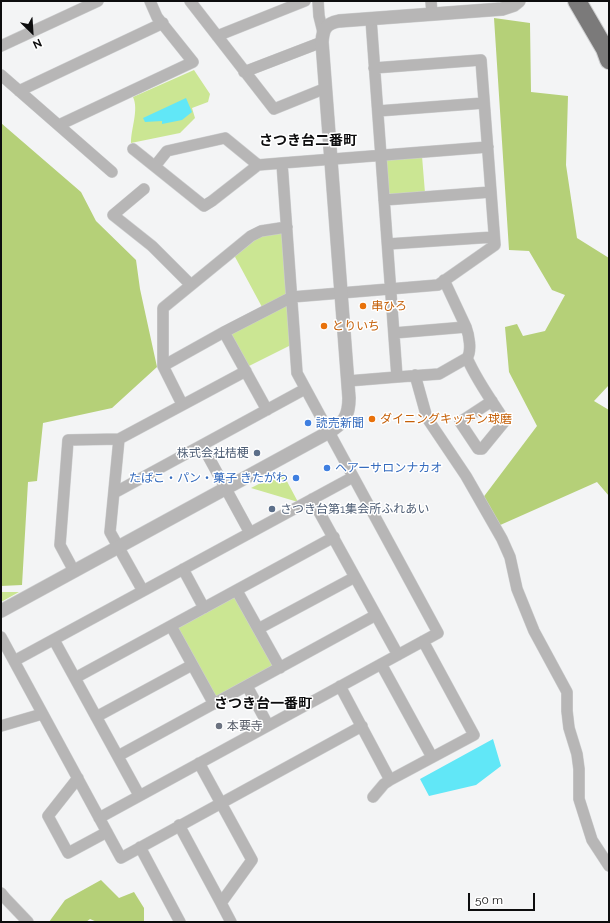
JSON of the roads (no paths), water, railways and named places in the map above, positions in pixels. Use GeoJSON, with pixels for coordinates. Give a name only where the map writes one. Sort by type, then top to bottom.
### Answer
{"type":"FeatureCollection","features":[{"type":"Feature","properties":{"kind":"highway"},"geometry":{"type":"LineString","coordinates":[[577,1],[605,49],[609,60]]}},
{"type":"Feature","properties":{"kind":"highway"},"geometry":{"type":"LineString","coordinates":[[589,1],[609,38]]}},
{"type":"Feature","properties":{"kind":"street"},"geometry":{"type":"LineString","coordinates":[[1,46],[98,1]]}},
{"type":"Feature","properties":{"kind":"street"},"geometry":{"type":"LineString","coordinates":[[59,124],[193,62],[157,17],[150,1]]}},
{"type":"Feature","properties":{"kind":"street"},"geometry":{"type":"LineString","coordinates":[[190,1],[274,109],[326,88]]}},
{"type":"Feature","properties":{"kind":"street"},"geometry":{"type":"LineString","coordinates":[[217,36],[305,1]]}},
{"type":"Feature","properties":{"kind":"street"},"geometry":{"type":"LineString","coordinates":[[1,611],[329,432],[342,422],[348,412],[348,381],[332,159],[318,1]]}},
{"type":"Feature","properties":{"kind":"street"},"geometry":{"type":"LineString","coordinates":[[431,1],[432,14]]}},
{"type":"Feature","properties":{"kind":"street"},"geometry":{"type":"LineString","coordinates":[[244,72],[322,37],[327,26],[332,22],[502,9],[514,5],[519,1]]}},
{"type":"Feature","properties":{"kind":"street"},"geometry":{"type":"LineString","coordinates":[[371,19],[398,377]]}},
{"type":"Feature","properties":{"kind":"street"},"geometry":{"type":"LineString","coordinates":[[19,91],[163,23]]}},
{"type":"Feature","properties":{"kind":"street"},"geometry":{"type":"LineString","coordinates":[[163,366],[224,332],[292,297],[438,285],[495,245],[481,60],[374,68]]}},
{"type":"Feature","properties":{"kind":"street"},"geometry":{"type":"LineString","coordinates":[[1,75],[59,124],[112,172]]}},
{"type":"Feature","properties":{"kind":"street"},"geometry":{"type":"LineString","coordinates":[[378,111],[484,103]]}},
{"type":"Feature","properties":{"kind":"street"},"geometry":{"type":"LineString","coordinates":[[155,166],[168,152],[225,138],[258,165]]}},
{"type":"Feature","properties":{"kind":"street"},"geometry":{"type":"LineString","coordinates":[[133,149],[204,206],[212,202],[258,165],[488,147]]}},
{"type":"Feature","properties":{"kind":"street"},"geometry":{"type":"LineString","coordinates":[[99,818],[423,642],[438,632],[299,377],[297,370],[282,163]]}},
{"type":"Feature","properties":{"kind":"street"},"geometry":{"type":"LineString","coordinates":[[144,189],[113,215],[152,246],[191,285]]}},
{"type":"Feature","properties":{"kind":"street"},"geometry":{"type":"LineString","coordinates":[[384,200],[491,192]]}},
{"type":"Feature","properties":{"kind":"street"},"geometry":{"type":"LineString","coordinates":[[182,404],[163,366],[162,308],[251,236],[260,231],[287,227]]}},
{"type":"Feature","properties":{"kind":"street"},"geometry":{"type":"LineString","coordinates":[[388,244],[494,236]]}},
{"type":"Feature","properties":{"kind":"street"},"geometry":{"type":"LineString","coordinates":[[348,381],[439,374],[469,355],[466,327],[444,280]]}},
{"type":"Feature","properties":{"kind":"street"},"geometry":{"type":"LineString","coordinates":[[394,333],[466,327]]}},
{"type":"Feature","properties":{"kind":"street"},"geometry":{"type":"LineString","coordinates":[[224,332],[267,410]]}},
{"type":"Feature","properties":{"kind":"street"},"geometry":{"type":"LineString","coordinates":[[466,358],[477,380],[492,401]]}},
{"type":"Feature","properties":{"kind":"street"},"geometry":{"type":"LineString","coordinates":[[74,571],[60,545],[68,440],[118,439],[246,371]]}},
{"type":"Feature","properties":{"kind":"street"},"geometry":{"type":"LineString","coordinates":[[415,376],[427,418],[466,476],[502,539],[510,557],[517,589],[534,631],[567,692],[569,728],[577,754],[579,769],[579,799],[592,840],[609,866]]}},
{"type":"Feature","properties":{"kind":"street"},"geometry":{"type":"LineString","coordinates":[[114,493],[305,389]]}},
{"type":"Feature","properties":{"kind":"street"},"geometry":{"type":"LineString","coordinates":[[118,439],[110,532],[143,591]]}},
{"type":"Feature","properties":{"kind":"street"},"geometry":{"type":"LineString","coordinates":[[202,445],[250,532]]}},
{"type":"Feature","properties":{"kind":"street"},"geometry":{"type":"LineString","coordinates":[[14,661],[353,477]]}},
{"type":"Feature","properties":{"kind":"street"},"geometry":{"type":"LineString","coordinates":[[312,499],[398,655]]}},
{"type":"Feature","properties":{"kind":"street"},"geometry":{"type":"LineString","coordinates":[[75,678],[334,537]]}},
{"type":"Feature","properties":{"kind":"street"},"geometry":{"type":"LineString","coordinates":[[183,569],[204,608]]}},
{"type":"Feature","properties":{"kind":"street"},"geometry":{"type":"LineString","coordinates":[[258,629],[355,577]]}},
{"type":"Feature","properties":{"kind":"street"},"geometry":{"type":"LineString","coordinates":[[237,591],[280,668]]}},
{"type":"Feature","properties":{"kind":"street"},"geometry":{"type":"LineString","coordinates":[[118,756],[376,615]]}},
{"type":"Feature","properties":{"kind":"street"},"geometry":{"type":"LineString","coordinates":[[171,626],[214,704]]}},
{"type":"Feature","properties":{"kind":"street"},"geometry":{"type":"LineString","coordinates":[[1,637],[4,651],[14,661],[120,858],[362,726]]}},
{"type":"Feature","properties":{"kind":"street"},"geometry":{"type":"LineString","coordinates":[[54,640],[139,795]]}},
{"type":"Feature","properties":{"kind":"street"},"geometry":{"type":"LineString","coordinates":[[373,797],[384,784],[390,780],[474,735],[423,642]]}},
{"type":"Feature","properties":{"kind":"street"},"geometry":{"type":"LineString","coordinates":[[381,664],[432,757]]}},
{"type":"Feature","properties":{"kind":"street"},"geometry":{"type":"LineString","coordinates":[[96,717],[192,665]]}},
{"type":"Feature","properties":{"kind":"street"},"geometry":{"type":"LineString","coordinates":[[247,686],[268,725]]}},
{"type":"Feature","properties":{"kind":"street"},"geometry":{"type":"LineString","coordinates":[[340,686],[390,780]]}},
{"type":"Feature","properties":{"kind":"street"},"geometry":{"type":"LineString","coordinates":[[1,726],[42,714]]}},
{"type":"Feature","properties":{"kind":"street"},"geometry":{"type":"LineString","coordinates":[[198,763],[252,860],[221,903]]}},
{"type":"Feature","properties":{"kind":"street"},"geometry":{"type":"LineString","coordinates":[[78,778],[48,816],[68,853],[106,832]]}},
{"type":"Feature","properties":{"kind":"street"},"geometry":{"type":"LineString","coordinates":[[179,825],[232,922]]}},
{"type":"Feature","properties":{"kind":"street"},"geometry":{"type":"LineString","coordinates":[[140,847],[180,922]]}},
{"type":"Feature","properties":{"kind":"street"},"geometry":{"type":"LineString","coordinates":[[1,893],[28,922]]}},
{"type":"Feature","properties":{"kind":"water"},"geometry":{"type":"Polygon","coordinates":[[[186,98],[192,112],[182,120],[162,124],[162,121],[145,122],[143,118],[186,98]]]}},
{"type":"Feature","properties":{"kind":"water"},"geometry":{"type":"Polygon","coordinates":[[[493,739],[501,766],[476,785],[429,796],[420,779],[493,739]]]}},
{"type":"Feature","properties":{"kind":"place","name":"串ひろ"},"geometry":{"type":"Point","coordinates":[363,306]}},
{"type":"Feature","properties":{"kind":"place","name":"とりいち"},"geometry":{"type":"Point","coordinates":[324,326]}},
{"type":"Feature","properties":{"kind":"place","name":"ダイニングキッチン球磨"},"geometry":{"type":"Point","coordinates":[372,419]}},
{"type":"Feature","properties":{"kind":"place","name":"読売新聞"},"geometry":{"type":"Point","coordinates":[308,423]}},
{"type":"Feature","properties":{"kind":"place","name":"株式会社桔梗"},"geometry":{"type":"Point","coordinates":[257,453]}},
{"type":"Feature","properties":{"kind":"place","name":"ヘアーサロンナカオ"},"geometry":{"type":"Point","coordinates":[327,468]}},
{"type":"Feature","properties":{"kind":"place","name":"たばこ・パン・菓子 きたがわ"},"geometry":{"type":"Point","coordinates":[296,478]}},
{"type":"Feature","properties":{"kind":"place","name":"さつき台第1集会所ふれあい"},"geometry":{"type":"Point","coordinates":[272,509]}},
{"type":"Feature","properties":{"kind":"place","name":"本要寺"},"geometry":{"type":"Point","coordinates":[219,726]}},
{"type":"Feature","properties":{"kind":"district","name":"さつき台二番町"},"geometry":{"type":"Point","coordinates":[308,141]}},
{"type":"Feature","properties":{"kind":"district","name":"さつき台一番町"},"geometry":{"type":"Point","coordinates":[263,704]}}]}
